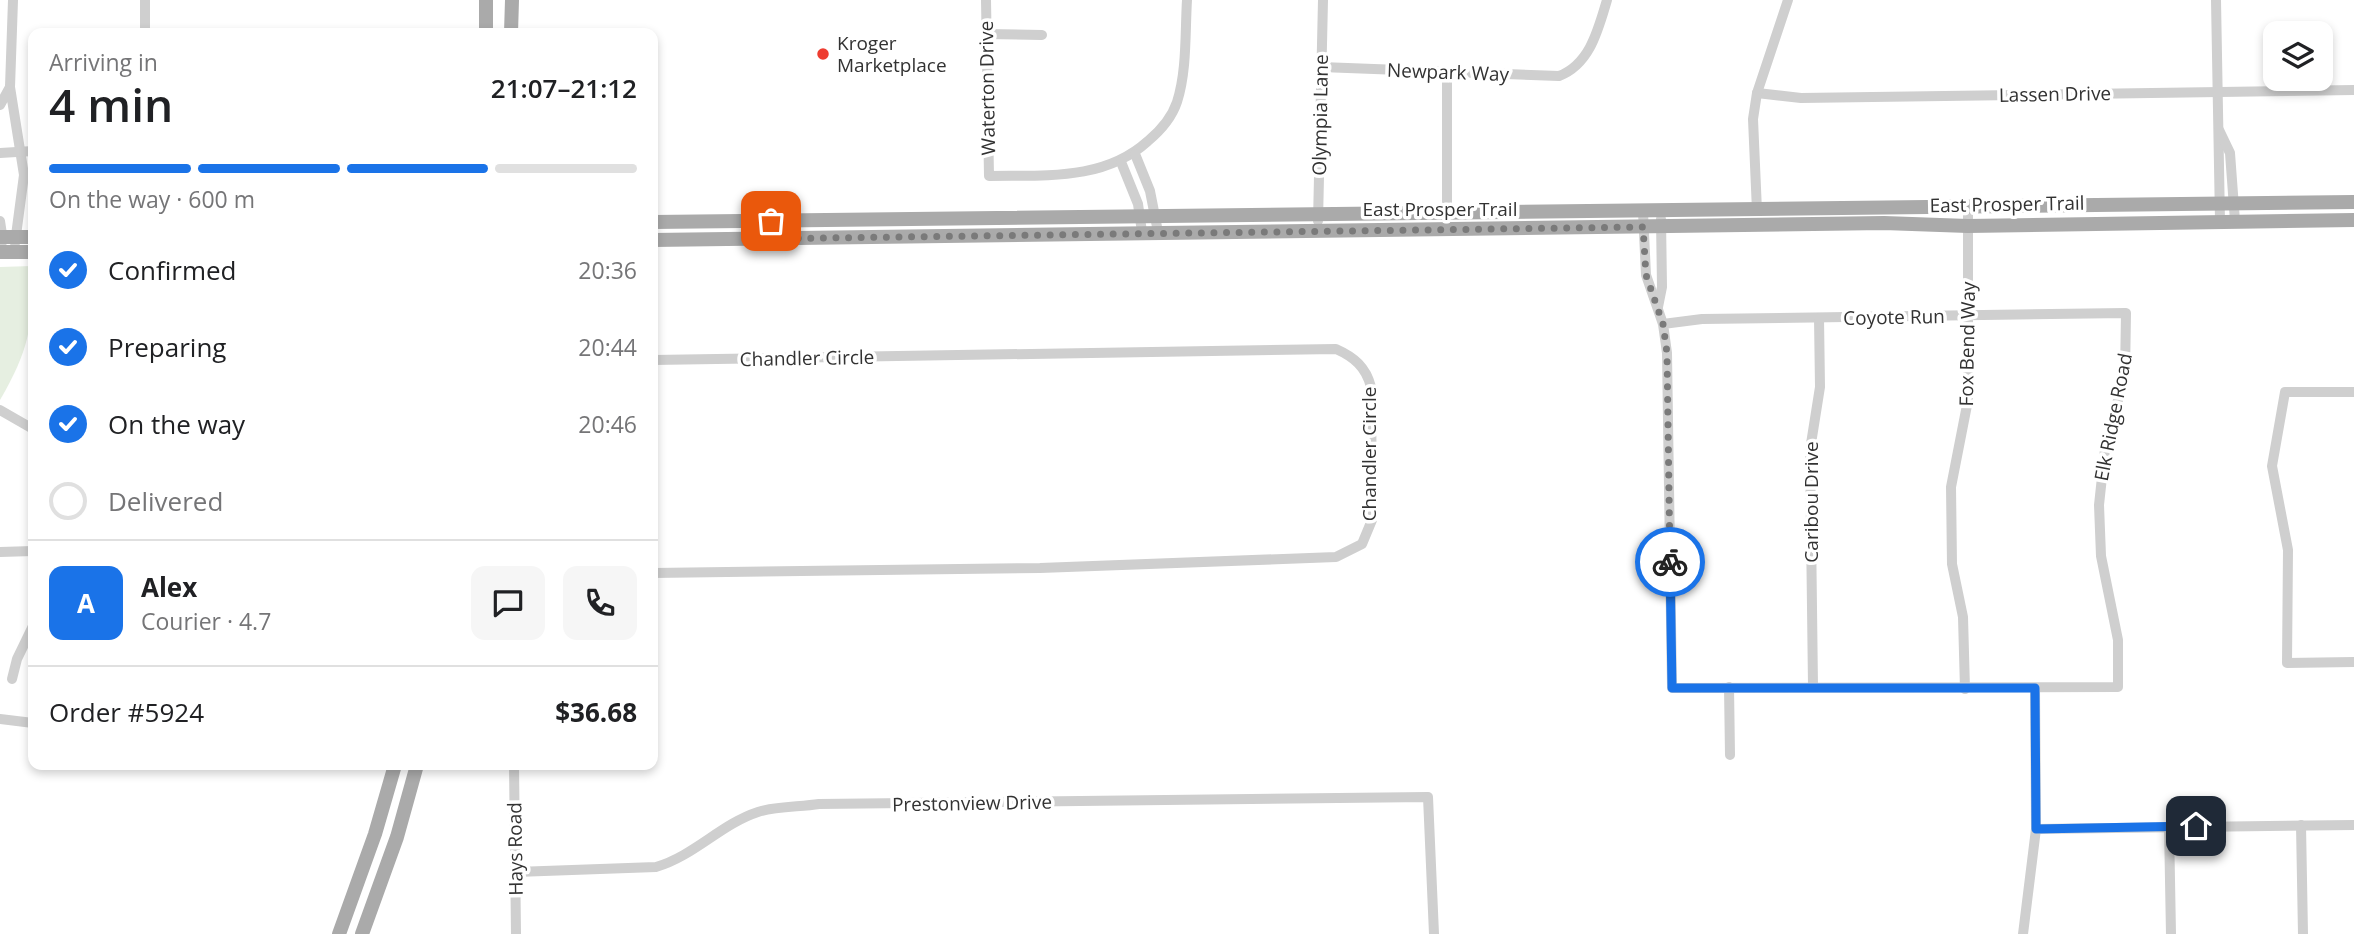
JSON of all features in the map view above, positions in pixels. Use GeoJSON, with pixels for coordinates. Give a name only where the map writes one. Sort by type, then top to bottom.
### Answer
{"type":"FeatureCollection","features":[{"type":"Feature","properties":{"kind":"main road"},"geometry":{"type":"LineString","coordinates":[[486,0],[486,28]]}},
{"type":"Feature","properties":{"kind":"main road"},"geometry":{"type":"LineString","coordinates":[[511,28],[512,0]]}},
{"type":"Feature","properties":{"kind":"main road","name":"East Prosper Trail"},"geometry":{"type":"LineString","coordinates":[[658,240],[1158,232],[1447,213],[2354,202]]}},
{"type":"Feature","properties":{"kind":"main road","name":"East Prosper Trail"},"geometry":{"type":"LineString","coordinates":[[658,222],[1147,216],[1661,228],[1884,223],[1968,226],[2354,220]]}},
{"type":"Feature","properties":{"kind":"main road"},"geometry":{"type":"LineString","coordinates":[[749,239],[750,221]]}},
{"type":"Feature","properties":{"kind":"main road"},"geometry":{"type":"LineString","coordinates":[[3,245],[18,237],[28,237]]}},
{"type":"Feature","properties":{"kind":"main road"},"geometry":{"type":"LineString","coordinates":[[3,245],[28,251]]}},
{"type":"Feature","properties":{"kind":"main road"},"geometry":{"type":"LineString","coordinates":[[339,934],[375,834],[394,770]]}},
{"type":"Feature","properties":{"kind":"main road"},"geometry":{"type":"LineString","coordinates":[[362,934],[397,837],[416,770]]}},
{"type":"Feature","properties":{"kind":"street"},"geometry":{"type":"LineString","coordinates":[[13,0],[9,86],[28,152],[18,211],[18,237]]}},
{"type":"Feature","properties":{"kind":"street"},"geometry":{"type":"LineString","coordinates":[[145,0],[145,28]]}},
{"type":"Feature","properties":{"kind":"street","name":"Waterton Drive"},"geometry":{"type":"LineString","coordinates":[[986,0],[989,176],[1074,174],[1121,162]]}},
{"type":"Feature","properties":{"kind":"street"},"geometry":{"type":"LineString","coordinates":[[1158,232],[1147,216],[1121,162],[1160,131],[1177,104],[1183,67],[1187,0]]}},
{"type":"Feature","properties":{"kind":"street","name":"Olympia Lane"},"geometry":{"type":"LineString","coordinates":[[1318,222],[1324,0]]}},
{"type":"Feature","properties":{"kind":"street","name":"Newpark Way"},"geometry":{"type":"LineString","coordinates":[[1321,67],[1559,76],[1574,70],[1597,32],[1607,0]]}},
{"type":"Feature","properties":{"kind":"street"},"geometry":{"type":"LineString","coordinates":[[1756,211],[1753,120],[1756,93],[1788,0]]}},
{"type":"Feature","properties":{"kind":"street"},"geometry":{"type":"LineString","coordinates":[[2216,0],[2216,92],[2219,130],[2230,153],[2228,221]]}},
{"type":"Feature","properties":{"kind":"street"},"geometry":{"type":"LineString","coordinates":[[986,34],[1042,34]]}},
{"type":"Feature","properties":{"kind":"street"},"geometry":{"type":"LineString","coordinates":[[1447,72],[1447,213]]}},
{"type":"Feature","properties":{"kind":"street"},"geometry":{"type":"LineString","coordinates":[[0,105],[9,86]]}},
{"type":"Feature","properties":{"kind":"street","name":"Lassen Drive"},"geometry":{"type":"LineString","coordinates":[[1756,93],[1801,98],[2354,90]]}},
{"type":"Feature","properties":{"kind":"street"},"geometry":{"type":"LineString","coordinates":[[0,153],[28,152]]}},
{"type":"Feature","properties":{"kind":"street"},"geometry":{"type":"LineString","coordinates":[[1135,153],[1145,173],[1147,216],[1142,232]]}},
{"type":"Feature","properties":{"kind":"street","name":"Fox Bend Way"},"geometry":{"type":"LineString","coordinates":[[1965,689],[1963,617],[1952,564],[1951,487],[1968,400],[1968,207]]}},
{"type":"Feature","properties":{"kind":"street"},"geometry":{"type":"LineString","coordinates":[[1658,307],[1662,287],[1661,211]]}},
{"type":"Feature","properties":{"kind":"street"},"geometry":{"type":"LineString","coordinates":[[1643,212],[1646,275],[1663,324],[1668,387],[1672,688],[2035,688],[2036,829],[2023,934]]}},
{"type":"Feature","properties":{"kind":"street"},"geometry":{"type":"LineString","coordinates":[[0,221],[3,245]]}},
{"type":"Feature","properties":{"kind":"street","name":"Coyote Run"},"geometry":{"type":"LineString","coordinates":[[1663,324],[1702,319],[2126,313]]}},
{"type":"Feature","properties":{"kind":"street","name":"Elk Ridge Road"},"geometry":{"type":"LineString","coordinates":[[2035,688],[2118,687],[2118,640],[2101,556],[2099,505],[2105,449],[2125,374],[2126,313]]}},
{"type":"Feature","properties":{"kind":"street","name":"Caribou Drive"},"geometry":{"type":"LineString","coordinates":[[1812,686],[1810,450],[1820,387],[1819,318]]}},
{"type":"Feature","properties":{"kind":"street","name":"Chandler Circle"},"geometry":{"type":"LineString","coordinates":[[658,360],[1336,349],[1354,359],[1365,370],[1371,387],[1372,520],[1362,544],[1350,552],[1325,558],[1040,568],[658,573]]}},
{"type":"Feature","properties":{"kind":"street"},"geometry":{"type":"LineString","coordinates":[[2354,391],[2285,392],[2272,466],[2288,550],[2287,663],[2354,662]]}},
{"type":"Feature","properties":{"kind":"street"},"geometry":{"type":"LineString","coordinates":[[0,410],[28,426]]}},
{"type":"Feature","properties":{"kind":"street"},"geometry":{"type":"LineString","coordinates":[[0,552],[28,551]]}},
{"type":"Feature","properties":{"kind":"street"},"geometry":{"type":"LineString","coordinates":[[12,679],[17,659],[28,636]]}},
{"type":"Feature","properties":{"kind":"street"},"geometry":{"type":"LineString","coordinates":[[1729,687],[1730,755]]}},
{"type":"Feature","properties":{"kind":"street"},"geometry":{"type":"LineString","coordinates":[[0,719],[28,722]]}},
{"type":"Feature","properties":{"kind":"street","name":"Hays Road"},"geometry":{"type":"LineString","coordinates":[[514,770],[516,934]]}},
{"type":"Feature","properties":{"kind":"street","name":"Prestonview Drive"},"geometry":{"type":"LineString","coordinates":[[516,872],[656,867],[676,861],[724,829],[759,811],[819,804],[1428,797],[1434,934]]}},
{"type":"Feature","properties":{"kind":"street"},"geometry":{"type":"LineString","coordinates":[[2301,825],[2303,934]]}},
{"type":"Feature","properties":{"kind":"street"},"geometry":{"type":"LineString","coordinates":[[2036,829],[2354,825]]}},
{"type":"Feature","properties":{"kind":"street"},"geometry":{"type":"LineString","coordinates":[[2169,827],[2171,934]]}},
{"type":"Feature","properties":{"kind":"shaded area"},"geometry":{"type":"Polygon","coordinates":[[[28,266],[28,336],[18,366],[0,400],[0,267],[28,266]]]}},
{"type":"Feature","properties":{"kind":"way so far"},"geometry":{"type":"LineString","coordinates":[[771,221],[750,221],[749,239],[1318,229],[1643,227],[1646,275],[1663,324],[1667,353],[1670,562]]}},
{"type":"Feature","properties":{"kind":"place","name":"Kroger Marketplace"},"geometry":{"type":"Point","coordinates":[823,54]}},
{"type":"Feature","properties":{"kind":"route"},"geometry":{"type":"LineString","coordinates":[[1670,562],[1672,688],[2035,688],[2036,829],[2196,826]]}}]}
